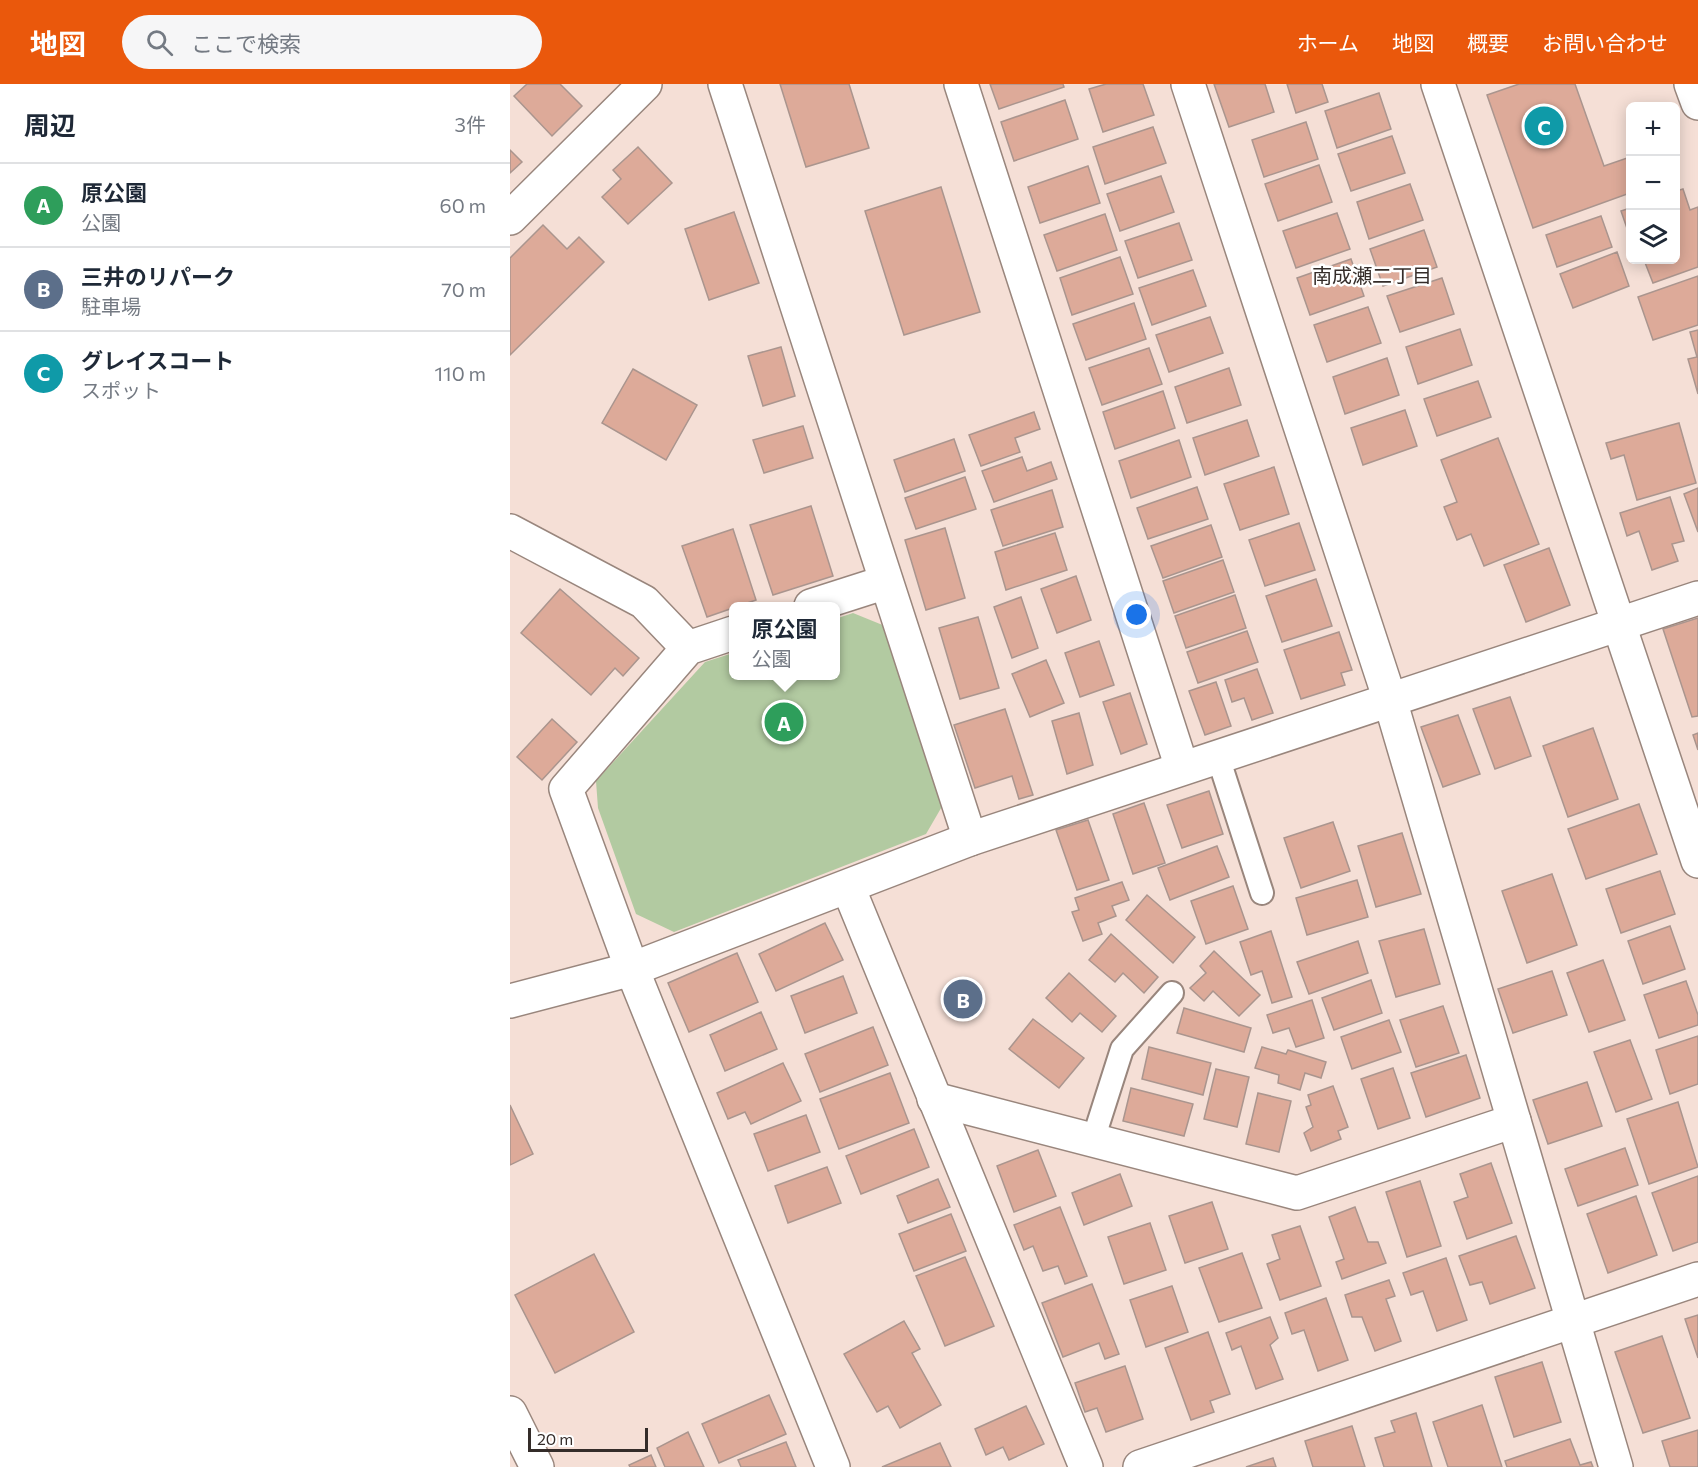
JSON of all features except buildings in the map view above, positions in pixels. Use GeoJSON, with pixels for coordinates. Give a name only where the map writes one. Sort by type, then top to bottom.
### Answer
{"type":"FeatureCollection","features":[{"type":"Feature","properties":{"kind":"street"},"geometry":{"type":"LineString","coordinates":[[510,218],[645,84]]}},
{"type":"Feature","properties":{"kind":"street"},"geometry":{"type":"LineString","coordinates":[[725,84],[970,839]]}},
{"type":"Feature","properties":{"kind":"street"},"geometry":{"type":"LineString","coordinates":[[961,84],[1182,768]]}},
{"type":"Feature","properties":{"kind":"street"},"geometry":{"type":"LineString","coordinates":[[1188,84],[1390,700],[1616,1467]]}},
{"type":"Feature","properties":{"kind":"street"},"geometry":{"type":"LineString","coordinates":[[1438,84],[1617,624],[1695,842]]}},
{"type":"Feature","properties":{"kind":"street"},"geometry":{"type":"LineString","coordinates":[[1691,84],[1698,103]]}},
{"type":"Feature","properties":{"kind":"street"},"geometry":{"type":"LineString","coordinates":[[510,531],[644,602],[688,648]]}},
{"type":"Feature","properties":{"kind":"street"},"geometry":{"type":"LineString","coordinates":[[824,602],[886,582]]}},
{"type":"Feature","properties":{"kind":"street"},"geometry":{"type":"LineString","coordinates":[[510,1001],[632,969],[970,839],[1698,598]]}},
{"type":"Feature","properties":{"kind":"street"},"geometry":{"type":"LineString","coordinates":[[729,634],[688,648],[566,789],[632,969],[833,1467]]}},
{"type":"Feature","properties":{"kind":"street"},"geometry":{"type":"LineString","coordinates":[[848,887],[1086,1467]]}},
{"type":"Feature","properties":{"kind":"street"},"geometry":{"type":"LineString","coordinates":[[934,1099],[1297,1193],[1514,1121]]}},
{"type":"Feature","properties":{"kind":"street"},"geometry":{"type":"LineString","coordinates":[[1140,1467],[1698,1279]]}},
{"type":"Feature","properties":{"kind":"street"},"geometry":{"type":"LineString","coordinates":[[510,1413],[537,1467]]}},
{"type":"Feature","properties":{"kind":"lane"},"geometry":{"type":"LineString","coordinates":[[1218,757],[1262,893]]}},
{"type":"Feature","properties":{"kind":"lane"},"geometry":{"type":"LineString","coordinates":[[1093,1140],[1122,1049],[1172,993]]}},
{"type":"Feature","properties":{"kind":"green space"},"geometry":{"type":"Polygon","coordinates":[[[853,613],[885,626],[944,803],[926,834],[674,932],[636,914],[598,808],[596,781],[705,662],[729,654],[729,680],[840,680],[840,617],[853,613]]]}},
{"type":"Feature","properties":{"kind":"place","name":"グレイスコート"},"geometry":{"type":"Point","coordinates":[1544,126]}},
{"type":"Feature","properties":{"kind":"place","name":"原公園"},"geometry":{"type":"Point","coordinates":[784,722]}},
{"type":"Feature","properties":{"kind":"place","name":"三井のリパーク"},"geometry":{"type":"Point","coordinates":[963,999]}},
{"type":"Feature","properties":{"kind":"district","name":"南成瀬二丁目"},"geometry":{"type":"Point","coordinates":[1372,276]}}]}
